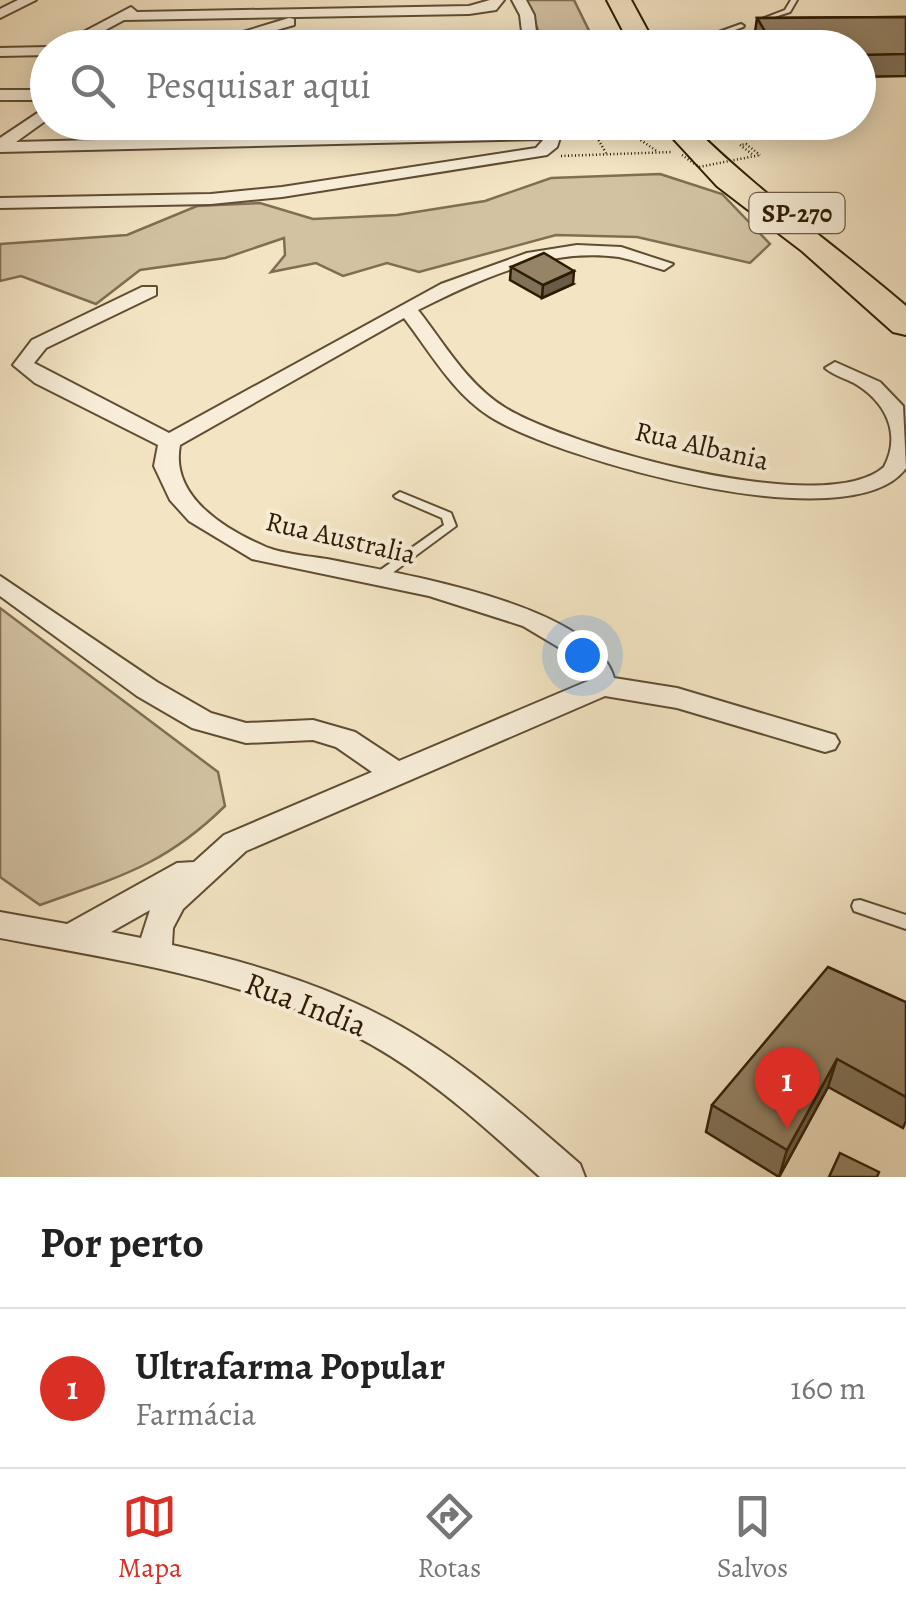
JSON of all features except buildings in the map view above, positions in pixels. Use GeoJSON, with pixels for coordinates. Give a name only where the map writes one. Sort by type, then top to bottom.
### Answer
{"type":"FeatureCollection","features":[{"type":"Feature","properties":{"kind":"highway"},"geometry":{"type":"LineString","coordinates":[[602,0],[616,30]]}},
{"type":"Feature","properties":{"kind":"highway"},"geometry":{"type":"LineString","coordinates":[[618,0],[636,30]]}},
{"type":"Feature","properties":{"kind":"highway","name":"SP-270"},"geometry":{"type":"LineString","coordinates":[[688,140],[745,164]]}},
{"type":"Feature","properties":{"kind":"highway"},"geometry":{"type":"LineString","coordinates":[[745,164],[747,204],[778,233],[857,270]]}},
{"type":"Feature","properties":{"kind":"highway","name":"SP-270"},"geometry":{"type":"LineString","coordinates":[[857,270],[906,298]]}},
{"type":"Feature","properties":{"kind":"highway","name":"SP-270"},"geometry":{"type":"LineString","coordinates":[[857,270],[906,324]]}},
{"type":"Feature","properties":{"kind":"street"},"geometry":{"type":"LineString","coordinates":[[0,14],[30,0]]}},
{"type":"Feature","properties":{"kind":"street"},"geometry":{"type":"LineString","coordinates":[[94,30],[156,0]]}},
{"type":"Feature","properties":{"kind":"street"},"geometry":{"type":"LineString","coordinates":[[120,16],[484,9],[497,0]]}},
{"type":"Feature","properties":{"kind":"street"},"geometry":{"type":"LineString","coordinates":[[519,0],[528,30]]}},
{"type":"Feature","properties":{"kind":"street"},"geometry":{"type":"LineString","coordinates":[[260,30],[323,12]]}},
{"type":"Feature","properties":{"kind":"street"},"geometry":{"type":"LineString","coordinates":[[0,52],[30,51]]}},
{"type":"Feature","properties":{"kind":"street"},"geometry":{"type":"LineString","coordinates":[[0,96],[30,95]]}},
{"type":"Feature","properties":{"kind":"street"},"geometry":{"type":"LineString","coordinates":[[0,146],[30,124]]}},
{"type":"Feature","properties":{"kind":"street"},"geometry":{"type":"LineString","coordinates":[[0,146],[326,140]]}},
{"type":"Feature","properties":{"kind":"street"},"geometry":{"type":"LineString","coordinates":[[490,140],[495,162]]}},
{"type":"Feature","properties":{"kind":"street"},"geometry":{"type":"LineString","coordinates":[[0,203],[211,198],[282,192],[495,162],[535,154],[549,147],[552,140]]}},
{"type":"Feature","properties":{"kind":"street"},"geometry":{"type":"LineString","coordinates":[[149,291],[40,344],[28,353],[24,365],[42,379],[170,442],[407,309],[482,272],[518,261],[594,250],[644,256],[664,264]]}},
{"type":"Feature","properties":{"kind":"street","name":"Rua Albania"},"geometry":{"type":"LineString","coordinates":[[407,309],[468,385],[508,420],[588,448],[762,492],[833,494],[862,488],[887,477],[901,459],[904,428],[895,406],[870,383],[835,368]]}},
{"type":"Feature","properties":{"kind":"street","name":"Rua Australia"},"geometry":{"type":"LineString","coordinates":[[170,442],[166,466],[178,495],[210,524],[261,554],[488,603],[532,620],[589,654],[598,666],[603,686]]}},
{"type":"Feature","properties":{"kind":"street"},"geometry":{"type":"LineString","coordinates":[[0,584],[147,689],[202,721],[246,733],[313,730],[345,739],[396,774]]}},
{"type":"Feature","properties":{"kind":"street"},"geometry":{"type":"LineString","coordinates":[[68,938],[121,912],[234,843],[603,686],[677,698],[824,742]]}},
{"type":"Feature","properties":{"kind":"street"},"geometry":{"type":"LineString","coordinates":[[156,955],[156,926],[172,900],[234,843]]}},
{"type":"Feature","properties":{"kind":"street","name":"Rua India"},"geometry":{"type":"LineString","coordinates":[[0,924],[120,944],[286,992],[382,1032],[509,1126],[567,1177]]}},
{"type":"Feature","properties":{"kind":"lane"},"geometry":{"type":"LineString","coordinates":[[764,20],[788,12],[794,0]]}},
{"type":"Feature","properties":{"kind":"lane"},"geometry":{"type":"LineString","coordinates":[[727,30],[741,26]]}},
{"type":"Feature","properties":{"kind":"lane"},"geometry":{"type":"LineString","coordinates":[[376,579],[450,526],[448,516],[400,496]]}},
{"type":"Feature","properties":{"kind":"lane"},"geometry":{"type":"LineString","coordinates":[[860,906],[906,922]]}},
{"type":"Feature","properties":{"kind":"path"},"geometry":{"type":"LineString","coordinates":[[598,140],[606,154]]}},
{"type":"Feature","properties":{"kind":"path"},"geometry":{"type":"LineString","coordinates":[[641,140],[658,152]]}},
{"type":"Feature","properties":{"kind":"path"},"geometry":{"type":"LineString","coordinates":[[535,154],[658,152],[676,140]]}},
{"type":"Feature","properties":{"kind":"path"},"geometry":{"type":"LineString","coordinates":[[683,140],[698,167],[745,164]]}},
{"type":"Feature","properties":{"kind":"shaded area"},"geometry":{"type":"Polygon","coordinates":[[[527,0],[574,0],[589,30],[538,30],[527,0]]]}},
{"type":"Feature","properties":{"kind":"shaded area"},"geometry":{"type":"Polygon","coordinates":[[[660,174],[722,194],[770,244],[750,263],[637,237],[556,235],[419,272],[387,263],[343,276],[316,263],[271,272],[285,255],[284,238],[225,258],[140,270],[96,304],[21,276],[0,281],[0,244],[127,235],[197,206],[260,203],[313,219],[397,215],[485,201],[551,178],[660,174]]]}},
{"type":"Feature","properties":{"kind":"shaded area"},"geometry":{"type":"Polygon","coordinates":[[[0,608],[218,772],[225,806],[181,843],[139,868],[40,905],[0,877],[0,608]]]}},
{"type":"Feature","properties":{"kind":"place","name":"Ultrafarma Popular"},"geometry":{"type":"Point","coordinates":[787,1129]}}]}
